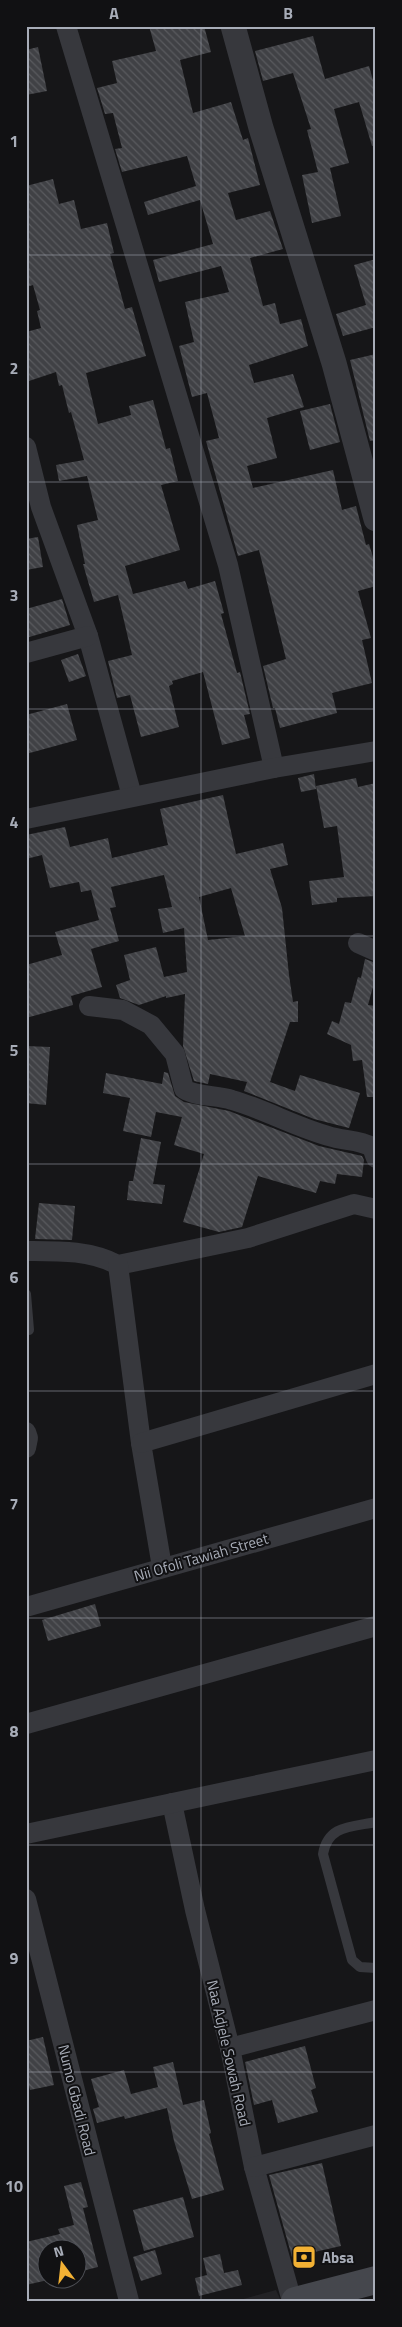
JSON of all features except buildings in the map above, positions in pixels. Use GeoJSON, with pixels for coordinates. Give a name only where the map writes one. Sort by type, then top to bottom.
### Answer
{"type":"FeatureCollection","features":[{"type":"Feature","properties":{"kind":"main road"},"geometry":{"type":"LineString","coordinates":[[294,2301],[376,2280]]}},
{"type":"Feature","properties":{"kind":"street"},"geometry":{"type":"LineString","coordinates":[[66,26],[228,565],[274,768]]}},
{"type":"Feature","properties":{"kind":"street"},"geometry":{"type":"LineString","coordinates":[[233,26],[261,128],[334,363],[376,519]]}},
{"type":"Feature","properties":{"kind":"street"},"geometry":{"type":"LineString","coordinates":[[26,448],[34,508],[88,636],[132,796]]}},
{"type":"Feature","properties":{"kind":"street"},"geometry":{"type":"LineString","coordinates":[[26,653],[88,636]]}},
{"type":"Feature","properties":{"kind":"street"},"geometry":{"type":"LineString","coordinates":[[26,819],[274,768],[376,751]]}},
{"type":"Feature","properties":{"kind":"street"},"geometry":{"type":"LineString","coordinates":[[89,1006],[123,1010],[151,1025],[175,1054],[184,1089],[190,1093],[229,1099],[265,1110],[336,1138],[360,1141],[372,1147],[376,1158]]}},
{"type":"Feature","properties":{"kind":"street"},"geometry":{"type":"LineString","coordinates":[[26,1251],[87,1253],[106,1258],[118,1266],[248,1238],[354,1204],[376,1209]]}},
{"type":"Feature","properties":{"kind":"street"},"geometry":{"type":"LineString","coordinates":[[118,1266],[140,1443],[162,1567]]}},
{"type":"Feature","properties":{"kind":"street"},"geometry":{"type":"LineString","coordinates":[[140,1443],[376,1374]]}},
{"type":"Feature","properties":{"kind":"street"},"geometry":{"type":"LineString","coordinates":[[26,1432],[28,1438],[26,1448]]}},
{"type":"Feature","properties":{"kind":"street","name":"Nii Ofoli Tawiah Street"},"geometry":{"type":"LineString","coordinates":[[26,1606],[376,1508]]}},
{"type":"Feature","properties":{"kind":"street"},"geometry":{"type":"LineString","coordinates":[[26,1724],[376,1626]]}},
{"type":"Feature","properties":{"kind":"street"},"geometry":{"type":"LineString","coordinates":[[26,1834],[376,1760]]}},
{"type":"Feature","properties":{"kind":"street","name":"Naa Adjele Sowah Road"},"geometry":{"type":"LineString","coordinates":[[172,1803],[195,1910],[230,2048],[254,2167],[294,2301]]}},
{"type":"Feature","properties":{"kind":"street","name":"Numo Gbadi Road"},"geometry":{"type":"LineString","coordinates":[[26,1900],[129,2301]]}},
{"type":"Feature","properties":{"kind":"street"},"geometry":{"type":"LineString","coordinates":[[230,2048],[376,2010]]}},
{"type":"Feature","properties":{"kind":"street"},"geometry":{"type":"LineString","coordinates":[[254,2167],[376,2135]]}},
{"type":"Feature","properties":{"kind":"lane"},"geometry":{"type":"LineString","coordinates":[[26,1294],[29,1330]]}},
{"type":"Feature","properties":{"kind":"lane"},"geometry":{"type":"LineString","coordinates":[[376,1822],[337,1831],[326,1840],[323,1854],[352,1960],[360,1967],[376,1968]]}},
{"type":"Feature","properties":{"kind":"shaded area"},"geometry":{"type":"Polygon","coordinates":[[[276,2290],[281,2301],[236,2301],[276,2290]]]}},
{"type":"Feature","properties":{"kind":"place","name":"Absa"},"geometry":{"type":"Point","coordinates":[304,2257]}}]}
